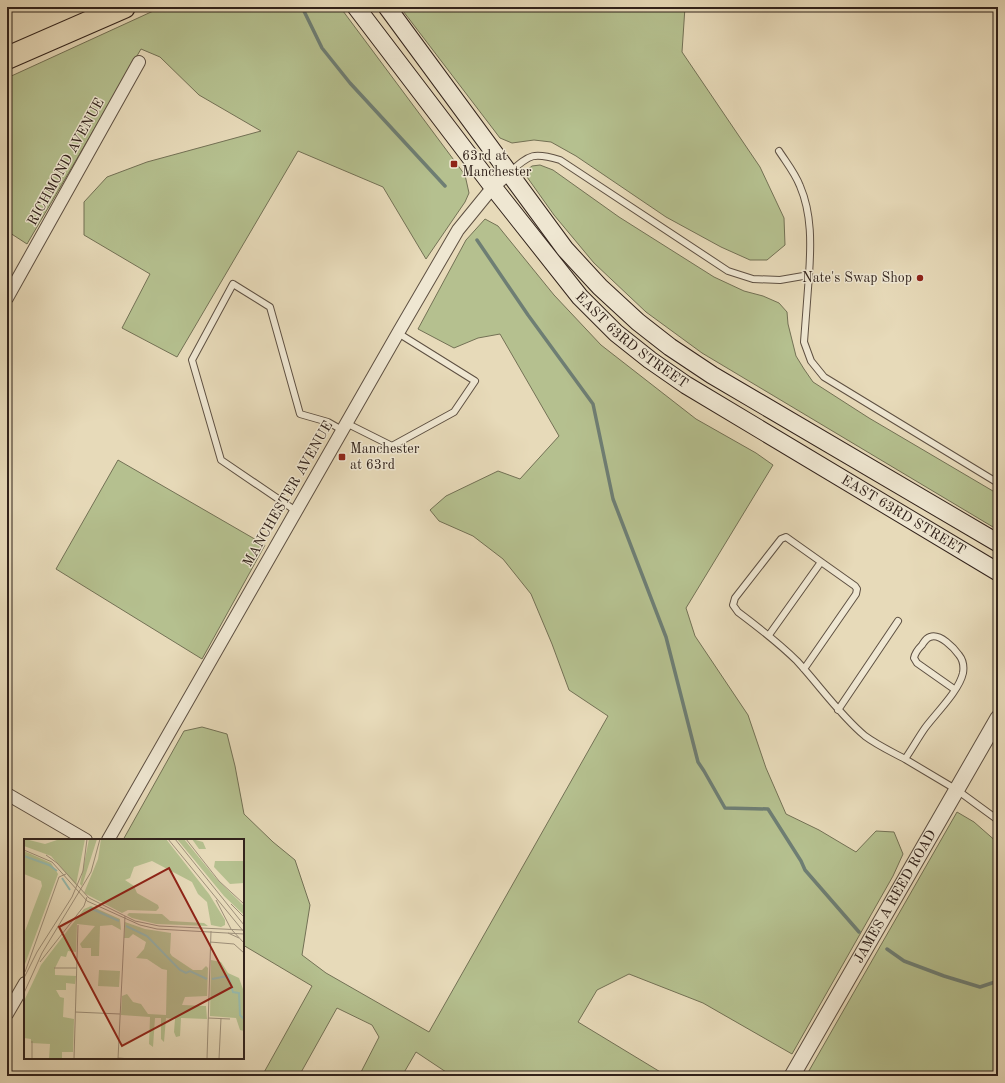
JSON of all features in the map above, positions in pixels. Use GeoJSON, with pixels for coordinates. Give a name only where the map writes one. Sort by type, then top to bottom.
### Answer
{"type":"FeatureCollection","features":[{"type":"Feature","properties":{"kind":"highway"},"geometry":{"type":"LineString","coordinates":[[7,58],[124,7]]}},
{"type":"Feature","properties":{"kind":"main road","name":"EAST 63RD STREET"},"geometry":{"type":"LineString","coordinates":[[356,7],[493,187],[580,297],[616,333],[650,360],[686,385],[998,572]]}},
{"type":"Feature","properties":{"kind":"main road","name":"EAST 63RD STREET"},"geometry":{"type":"LineString","coordinates":[[387,7],[565,249],[600,287],[638,322],[670,347],[712,375],[998,543]]}},
{"type":"Feature","properties":{"kind":"street","name":"RICHMOND AVENUE"},"geometry":{"type":"LineString","coordinates":[[7,298],[139,62]]}},
{"type":"Feature","properties":{"kind":"street","name":"MANCHESTER AVENUE"},"geometry":{"type":"LineString","coordinates":[[109,839],[344,426],[458,230],[493,187],[509,173]]}},
{"type":"Feature","properties":{"kind":"street","name":"JAMES A REED ROAD"},"geometry":{"type":"LineString","coordinates":[[792,1076],[998,718]]}},
{"type":"Feature","properties":{"kind":"street"},"geometry":{"type":"LineString","coordinates":[[7,794],[84,839]]}},
{"type":"Feature","properties":{"kind":"street"},"geometry":{"type":"LineString","coordinates":[[7,1014],[24,985]]}},
{"type":"Feature","properties":{"kind":"lane"},"geometry":{"type":"LineString","coordinates":[[779,151],[800,185],[807,208],[811,239],[804,342],[811,361],[824,377],[998,482]]}},
{"type":"Feature","properties":{"kind":"lane"},"geometry":{"type":"LineString","coordinates":[[509,173],[527,158],[542,155],[560,160],[728,271],[753,279],[773,280],[809,275]]}},
{"type":"Feature","properties":{"kind":"lane"},"geometry":{"type":"LineString","coordinates":[[296,511],[221,460],[192,360],[233,284],[270,307],[300,414],[344,426],[392,446],[454,412],[474,381],[398,333]]}},
{"type":"Feature","properties":{"kind":"lane"},"geometry":{"type":"LineString","coordinates":[[804,670],[856,594],[857,589],[855,586],[786,537],[781,539],[735,598],[733,605],[738,612],[777,642],[804,670],[846,719],[867,737],[956,790],[998,820]]}},
{"type":"Feature","properties":{"kind":"lane"},"geometry":{"type":"LineString","coordinates":[[769,635],[821,562]]}},
{"type":"Feature","properties":{"kind":"lane"},"geometry":{"type":"LineString","coordinates":[[838,710],[898,621]]}},
{"type":"Feature","properties":{"kind":"lane"},"geometry":{"type":"LineString","coordinates":[[905,759],[925,729],[945,704],[954,689],[963,673],[963,666],[960,656],[952,647],[938,636],[931,636],[927,638],[915,654],[914,658],[917,663],[954,689]]}},
{"type":"Feature","properties":{"kind":"green space"},"geometry":{"type":"Polygon","coordinates":[[[162,7],[340,7],[465,175],[469,193],[465,202],[426,259],[383,187],[298,151],[177,357],[122,328],[150,274],[84,235],[84,202],[107,177],[147,162],[261,131],[199,95],[160,57],[141,49],[27,244],[7,231],[7,78],[162,7]]]}},
{"type":"Feature","properties":{"kind":"green space"},"geometry":{"type":"Polygon","coordinates":[[[400,7],[685,7],[682,52],[760,167],[784,218],[785,245],[767,260],[750,260],[721,247],[666,217],[576,156],[551,142],[534,140],[512,143],[500,138],[400,7]]]}},
{"type":"Feature","properties":{"kind":"green space"},"geometry":{"type":"Polygon","coordinates":[[[540,165],[553,170],[619,217],[714,277],[744,291],[763,296],[779,303],[787,312],[788,324],[796,356],[813,382],[869,418],[998,494],[998,530],[702,353],[646,312],[594,263],[554,215],[527,177],[527,170],[532,166],[540,165]]]}},
{"type":"Feature","properties":{"kind":"green space"},"geometry":{"type":"Polygon","coordinates":[[[485,219],[498,226],[554,295],[601,345],[696,419],[756,453],[773,465],[686,608],[695,636],[748,715],[766,768],[786,814],[819,830],[856,852],[876,831],[894,832],[903,854],[893,876],[792,1054],[703,1003],[629,974],[597,990],[578,1022],[667,1076],[452,1076],[416,1052],[402,1076],[359,1076],[379,1037],[372,1025],[337,1008],[299,1076],[262,1076],[312,986],[244,946],[244,839],[124,839],[184,731],[202,727],[227,734],[244,814],[273,842],[295,860],[310,905],[302,955],[326,973],[429,1032],[608,716],[569,690],[531,594],[503,559],[473,536],[439,521],[430,510],[446,496],[498,471],[520,479],[559,436],[500,334],[478,338],[454,348],[418,329],[466,240],[485,219]]]}},
{"type":"Feature","properties":{"kind":"green space"},"geometry":{"type":"Polygon","coordinates":[[[118,460],[265,545],[202,659],[56,569],[118,460]]]}},
{"type":"Feature","properties":{"kind":"green space"},"geometry":{"type":"Polygon","coordinates":[[[957,812],[974,822],[998,843],[998,1076],[806,1076],[957,812]]]}},
{"type":"Feature","properties":{"kind":"waterway"},"geometry":{"type":"LineString","coordinates":[[302,7],[322,48],[350,83],[445,186]]}},
{"type":"Feature","properties":{"kind":"waterway"},"geometry":{"type":"LineString","coordinates":[[477,240],[528,315],[593,404],[613,499],[666,637],[698,762],[725,808],[768,809],[801,861],[805,870],[859,932]]}},
{"type":"Feature","properties":{"kind":"waterway"},"geometry":{"type":"LineString","coordinates":[[887,949],[904,961],[944,976],[980,987],[998,981]]}},
{"type":"Feature","properties":{"kind":"place","name":"63rd at Manchester"},"geometry":{"type":"Point","coordinates":[454,164]}},
{"type":"Feature","properties":{"kind":"place","name":"Nate's Swap Shop"},"geometry":{"type":"Point","coordinates":[920,278]}},
{"type":"Feature","properties":{"kind":"place","name":"Manchester at 63rd"},"geometry":{"type":"Point","coordinates":[342,457]}}]}
